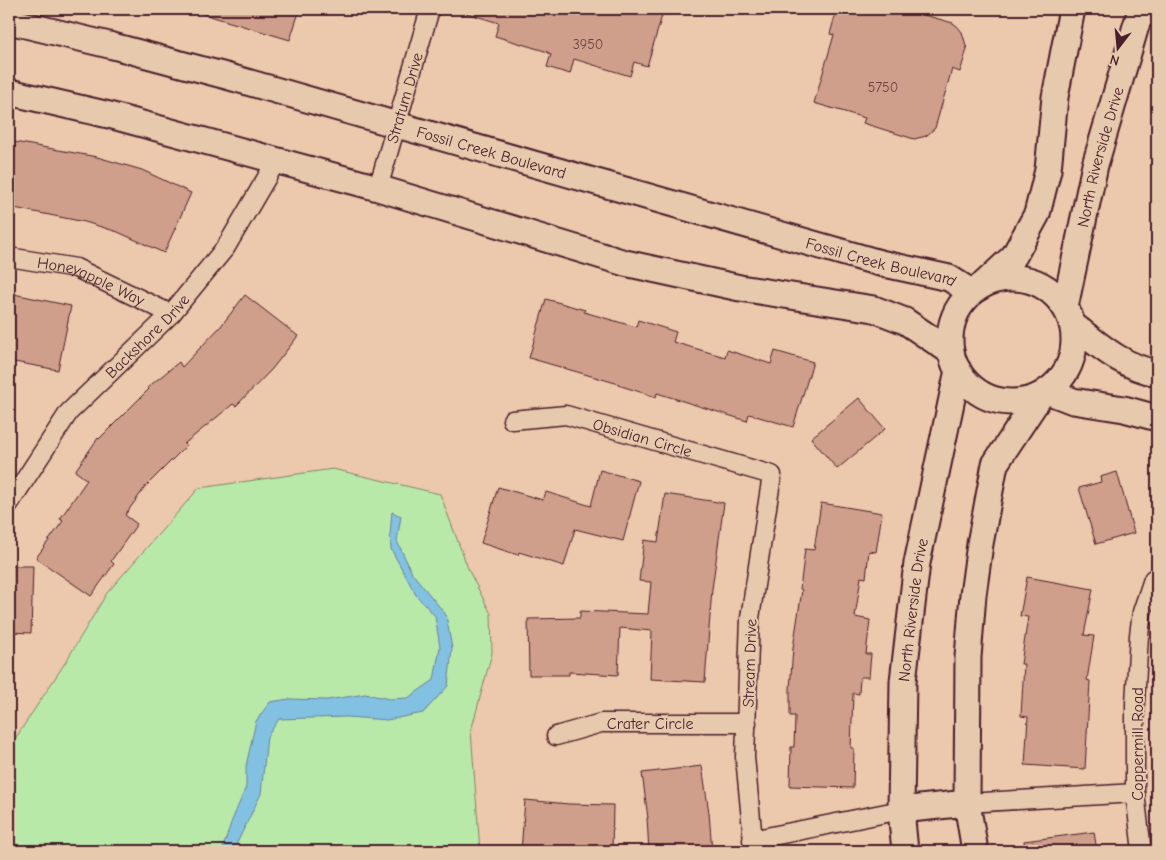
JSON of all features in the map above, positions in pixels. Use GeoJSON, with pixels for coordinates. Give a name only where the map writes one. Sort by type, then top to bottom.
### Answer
{"type":"FeatureCollection","features":[{"type":"Feature","properties":{"kind":"main road"},"geometry":{"type":"LineString","coordinates":[[954,361],[949,335],[953,319],[960,304],[1014,256],[1037,214],[1048,170],[1055,97],[1072,9]]}},
{"type":"Feature","properties":{"kind":"main road","name":"North Riverside Drive"},"geometry":{"type":"LineString","coordinates":[[1069,316],[1096,165],[1146,17]]}},
{"type":"Feature","properties":{"kind":"main road","name":"Fossil Creek Boulevard"},"geometry":{"type":"LineString","coordinates":[[9,21],[217,73],[880,263],[950,278],[977,288]]}},
{"type":"Feature","properties":{"kind":"main road"},"geometry":{"type":"LineString","coordinates":[[9,92],[109,114],[378,188],[625,263],[740,288],[874,309],[905,321],[954,361],[969,385],[985,396],[1003,401],[1022,401],[1043,394],[1124,409],[1157,418]]}},
{"type":"Feature","properties":{"kind":"main road"},"geometry":{"type":"LineString","coordinates":[[977,288],[1001,278],[1019,278],[1038,282],[1053,293],[1069,316],[1114,358],[1144,371],[1157,373]]}},
{"type":"Feature","properties":{"kind":"main road"},"geometry":{"type":"LineString","coordinates":[[975,851],[967,803],[968,657],[980,544],[996,464],[1043,394],[1063,375],[1072,355],[1075,340],[1069,316]]}},
{"type":"Feature","properties":{"kind":"main road","name":"North Riverside Drive"},"geometry":{"type":"LineString","coordinates":[[905,851],[901,810],[903,681],[917,562],[954,361]]}},
{"type":"Feature","properties":{"kind":"main road"},"geometry":{"type":"LineString","coordinates":[[901,810],[967,803]]}},
{"type":"Feature","properties":{"kind":"street","name":"Stratum Drive"},"geometry":{"type":"LineString","coordinates":[[378,188],[430,9]]}},
{"type":"Feature","properties":{"kind":"street","name":"Backshore Drive"},"geometry":{"type":"LineString","coordinates":[[9,504],[69,412],[171,314],[226,247],[277,160]]}},
{"type":"Feature","properties":{"kind":"street","name":"Honeyapple Way"},"geometry":{"type":"LineString","coordinates":[[9,257],[76,268],[171,314]]}},
{"type":"Feature","properties":{"kind":"street","name":"Obsidian Circle"},"geometry":{"type":"LineString","coordinates":[[512,420],[566,415],[772,475]]}},
{"type":"Feature","properties":{"kind":"street","name":"Stream Drive"},"geometry":{"type":"LineString","coordinates":[[753,846],[745,757],[750,618],[772,475]]}},
{"type":"Feature","properties":{"kind":"street","name":"Coppermill Road"},"geometry":{"type":"LineString","coordinates":[[1142,851],[1135,793],[1135,703],[1142,612],[1155,580]]}},
{"type":"Feature","properties":{"kind":"street","name":"Crater Circle"},"geometry":{"type":"LineString","coordinates":[[556,736],[601,723],[747,724]]}},
{"type":"Feature","properties":{"kind":"street"},"geometry":{"type":"LineString","coordinates":[[967,803],[1135,793]]}},
{"type":"Feature","properties":{"kind":"street"},"geometry":{"type":"LineString","coordinates":[[753,846],[901,810]]}},
{"type":"Feature","properties":{"kind":"green space"},"geometry":{"type":"Polygon","coordinates":[[[333,469],[440,494],[469,571],[491,614],[492,653],[471,731],[480,851],[9,851],[9,748],[65,663],[107,593],[199,488],[333,469]]]}},
{"type":"Feature","properties":{"kind":"water"},"geometry":{"type":"Polygon","coordinates":[[[392,512],[401,516],[397,541],[412,573],[446,615],[452,649],[448,686],[423,713],[387,720],[347,717],[279,719],[267,737],[261,794],[233,851],[222,851],[246,787],[246,766],[256,721],[270,702],[289,699],[327,700],[365,694],[390,699],[408,698],[434,680],[440,647],[435,616],[416,595],[391,549],[392,512]]]}},
{"type":"Feature","properties":{"kind":"building"},"geometry":{"type":"Polygon","coordinates":[[[201,9],[300,9],[290,40],[200,13],[201,9]]]}},
{"type":"Feature","properties":{"kind":"building"},"geometry":{"type":"Polygon","coordinates":[[[467,9],[664,9],[647,66],[634,62],[630,76],[574,59],[570,74],[547,67],[551,54],[495,36],[499,23],[466,13],[467,9]]]}},
{"type":"Feature","properties":{"kind":"building"},"geometry":{"type":"Polygon","coordinates":[[[837,9],[903,9],[953,23],[962,32],[967,49],[960,72],[952,69],[935,128],[926,136],[914,139],[863,123],[865,118],[814,103],[834,35],[830,34],[837,9]]]}},
{"type":"Feature","properties":{"kind":"building"},"geometry":{"type":"Polygon","coordinates":[[[9,141],[97,157],[142,170],[191,193],[164,253],[118,232],[85,222],[9,207],[9,141]]]}},
{"type":"Feature","properties":{"kind":"building"},"geometry":{"type":"Polygon","coordinates":[[[9,293],[71,306],[58,370],[9,361],[9,293]]]}},
{"type":"Feature","properties":{"kind":"building"},"geometry":{"type":"Polygon","coordinates":[[[245,295],[298,336],[272,369],[236,406],[233,404],[184,444],[186,446],[146,486],[125,515],[137,524],[111,561],[114,564],[91,596],[36,558],[63,521],[60,519],[87,480],[75,471],[98,438],[149,389],[147,388],[179,362],[182,367],[221,326],[245,295]]]}},
{"type":"Feature","properties":{"kind":"building"},"geometry":{"type":"Polygon","coordinates":[[[546,299],[636,327],[638,320],[676,332],[673,342],[725,357],[727,350],[771,364],[775,351],[813,362],[793,427],[749,414],[747,421],[657,393],[656,397],[619,384],[529,358],[546,299]]]}},
{"type":"Feature","properties":{"kind":"building"},"geometry":{"type":"Polygon","coordinates":[[[859,398],[885,429],[837,469],[811,438],[859,398]]]}},
{"type":"Feature","properties":{"kind":"building"},"geometry":{"type":"Polygon","coordinates":[[[600,470],[639,481],[623,541],[575,529],[564,566],[519,552],[518,555],[481,543],[498,487],[543,500],[546,492],[591,506],[600,470]]]}},
{"type":"Feature","properties":{"kind":"building"},"geometry":{"type":"Polygon","coordinates":[[[1117,472],[1134,533],[1096,544],[1079,488],[1101,482],[1100,477],[1117,472]]]}},
{"type":"Feature","properties":{"kind":"building"},"geometry":{"type":"Polygon","coordinates":[[[665,494],[724,503],[712,589],[705,682],[650,679],[652,631],[620,628],[618,675],[569,672],[569,675],[529,675],[528,619],[580,618],[580,611],[648,614],[651,582],[639,581],[644,540],[658,542],[665,494]]]}},
{"type":"Feature","properties":{"kind":"building"},"geometry":{"type":"Polygon","coordinates":[[[821,503],[882,513],[876,552],[869,551],[866,578],[861,577],[855,617],[870,620],[866,654],[871,654],[869,677],[860,677],[859,694],[853,693],[851,748],[854,748],[853,788],[790,786],[791,747],[794,747],[795,716],[790,716],[793,648],[802,590],[800,589],[805,549],[814,550],[821,503]]]}},
{"type":"Feature","properties":{"kind":"building"},"geometry":{"type":"Polygon","coordinates":[[[9,566],[33,566],[31,633],[9,632],[9,566]]]}},
{"type":"Feature","properties":{"kind":"building"},"geometry":{"type":"Polygon","coordinates":[[[1027,577],[1093,589],[1084,635],[1094,636],[1087,680],[1090,681],[1085,769],[1025,765],[1028,717],[1021,716],[1024,664],[1021,664],[1028,617],[1020,616],[1027,577]]]}},
{"type":"Feature","properties":{"kind":"building"},"geometry":{"type":"Polygon","coordinates":[[[702,766],[712,851],[649,851],[648,818],[642,773],[702,766]]]}},
{"type":"Feature","properties":{"kind":"building"},"geometry":{"type":"Polygon","coordinates":[[[525,800],[613,805],[612,851],[521,851],[525,800]]]}},
{"type":"Feature","properties":{"kind":"building"},"geometry":{"type":"Polygon","coordinates":[[[1094,832],[1097,851],[1025,851],[1024,841],[1094,832]]]}}]}
